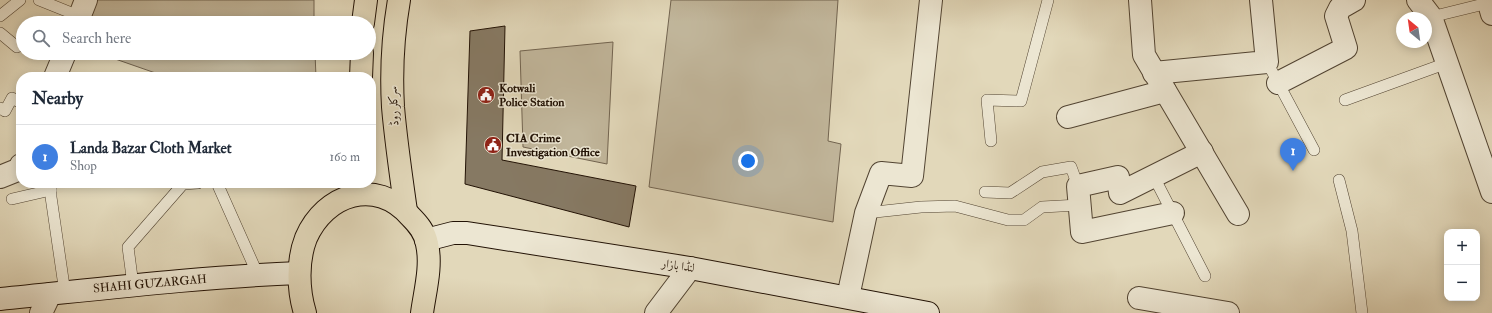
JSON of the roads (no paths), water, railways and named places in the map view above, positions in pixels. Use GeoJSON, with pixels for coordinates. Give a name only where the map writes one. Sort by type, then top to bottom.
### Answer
{"type":"FeatureCollection","features":[{"type":"Feature","properties":{"kind":"main road"},"geometry":{"type":"LineString","coordinates":[[364,16],[366,0]]}},
{"type":"Feature","properties":{"kind":"main road","name":"سرکلر روڈ"},"geometry":{"type":"LineString","coordinates":[[399,0],[393,61],[393,106],[395,134],[406,211]]}},
{"type":"Feature","properties":{"kind":"main road"},"geometry":{"type":"LineString","coordinates":[[361,72],[362,60]]}},
{"type":"Feature","properties":{"kind":"main road"},"geometry":{"type":"LineString","coordinates":[[305,313],[300,290],[302,249],[311,228],[325,211],[346,191],[359,194],[377,194],[393,201],[406,211],[420,227],[426,240],[429,252],[429,266],[422,313]]}},
{"type":"Feature","properties":{"kind":"street"},"geometry":{"type":"LineString","coordinates":[[848,297],[866,213],[881,173],[912,176],[931,0]]}},
{"type":"Feature","properties":{"kind":"street"},"geometry":{"type":"LineString","coordinates":[[1140,0],[1144,55],[1238,214]]}},
{"type":"Feature","properties":{"kind":"street"},"geometry":{"type":"LineString","coordinates":[[1154,73],[1266,62],[1261,0]]}},
{"type":"Feature","properties":{"kind":"street"},"geometry":{"type":"LineString","coordinates":[[1278,83],[1346,48],[1336,16],[1340,8],[1354,0]]}},
{"type":"Feature","properties":{"kind":"street"},"geometry":{"type":"LineString","coordinates":[[1418,0],[1427,12]]}},
{"type":"Feature","properties":{"kind":"street"},"geometry":{"type":"LineString","coordinates":[[1432,20],[1492,192]]}},
{"type":"Feature","properties":{"kind":"street"},"geometry":{"type":"LineString","coordinates":[[57,72],[62,60]]}},
{"type":"Feature","properties":{"kind":"street"},"geometry":{"type":"LineString","coordinates":[[1068,117],[1165,91]]}},
{"type":"Feature","properties":{"kind":"street"},"geometry":{"type":"LineString","coordinates":[[1173,214],[1082,232],[1078,195],[1118,177],[1120,193],[1202,152]]}},
{"type":"Feature","properties":{"kind":"street","name":"لنڈا بازار"},"geometry":{"type":"LineString","coordinates":[[426,240],[453,234],[467,234],[690,268],[848,297],[899,310],[928,313]]}},
{"type":"Feature","properties":{"kind":"street"},"geometry":{"type":"LineString","coordinates":[[656,313],[690,268]]}},
{"type":"Feature","properties":{"kind":"street","name":"SHAHI GUZARGAH"},"geometry":{"type":"LineString","coordinates":[[0,299],[52,300],[133,285],[258,274],[300,273]]}},
{"type":"Feature","properties":{"kind":"street"},"geometry":{"type":"LineString","coordinates":[[1139,298],[1228,313]]}},
{"type":"Feature","properties":{"kind":"lane"},"geometry":{"type":"LineString","coordinates":[[0,16],[20,0]]}},
{"type":"Feature","properties":{"kind":"lane"},"geometry":{"type":"LineString","coordinates":[[39,0],[81,13]]}},
{"type":"Feature","properties":{"kind":"lane"},"geometry":{"type":"LineString","coordinates":[[991,141],[987,100],[1021,101],[1048,0]]}},
{"type":"Feature","properties":{"kind":"lane"},"geometry":{"type":"LineString","coordinates":[[1432,17],[1490,5]]}},
{"type":"Feature","properties":{"kind":"lane"},"geometry":{"type":"LineString","coordinates":[[0,33],[16,46]]}},
{"type":"Feature","properties":{"kind":"lane"},"geometry":{"type":"LineString","coordinates":[[1266,62],[1314,150]]}},
{"type":"Feature","properties":{"kind":"lane"},"geometry":{"type":"LineString","coordinates":[[1345,100],[1447,63]]}},
{"type":"Feature","properties":{"kind":"lane"},"geometry":{"type":"LineString","coordinates":[[0,108],[5,111],[12,98],[16,100]]}},
{"type":"Feature","properties":{"kind":"lane"},"geometry":{"type":"LineString","coordinates":[[866,213],[921,207],[955,206],[1008,220],[1024,220],[1042,207],[1078,195],[1071,168],[1042,172],[1010,193],[985,192]]}},
{"type":"Feature","properties":{"kind":"lane"},"geometry":{"type":"LineString","coordinates":[[1154,177],[1205,276]]}},
{"type":"Feature","properties":{"kind":"lane"},"geometry":{"type":"LineString","coordinates":[[1339,180],[1352,231],[1362,313]]}},
{"type":"Feature","properties":{"kind":"lane"},"geometry":{"type":"LineString","coordinates":[[12,199],[48,188]]}},
{"type":"Feature","properties":{"kind":"lane"},"geometry":{"type":"LineString","coordinates":[[51,188],[52,300]]}},
{"type":"Feature","properties":{"kind":"lane"},"geometry":{"type":"LineString","coordinates":[[133,285],[128,247],[180,188]]}},
{"type":"Feature","properties":{"kind":"lane"},"geometry":{"type":"LineString","coordinates":[[219,188],[258,274]]}},
{"type":"Feature","properties":{"kind":"place","name":"Kotwali Police Station"},"geometry":{"type":"Point","coordinates":[486,95]}},
{"type":"Feature","properties":{"kind":"place","name":"CIA Crime Investigation Office"},"geometry":{"type":"Point","coordinates":[493,145]}},
{"type":"Feature","properties":{"kind":"place","name":"Landa Bazar Cloth Market"},"geometry":{"type":"Point","coordinates":[1293,171]}}]}
